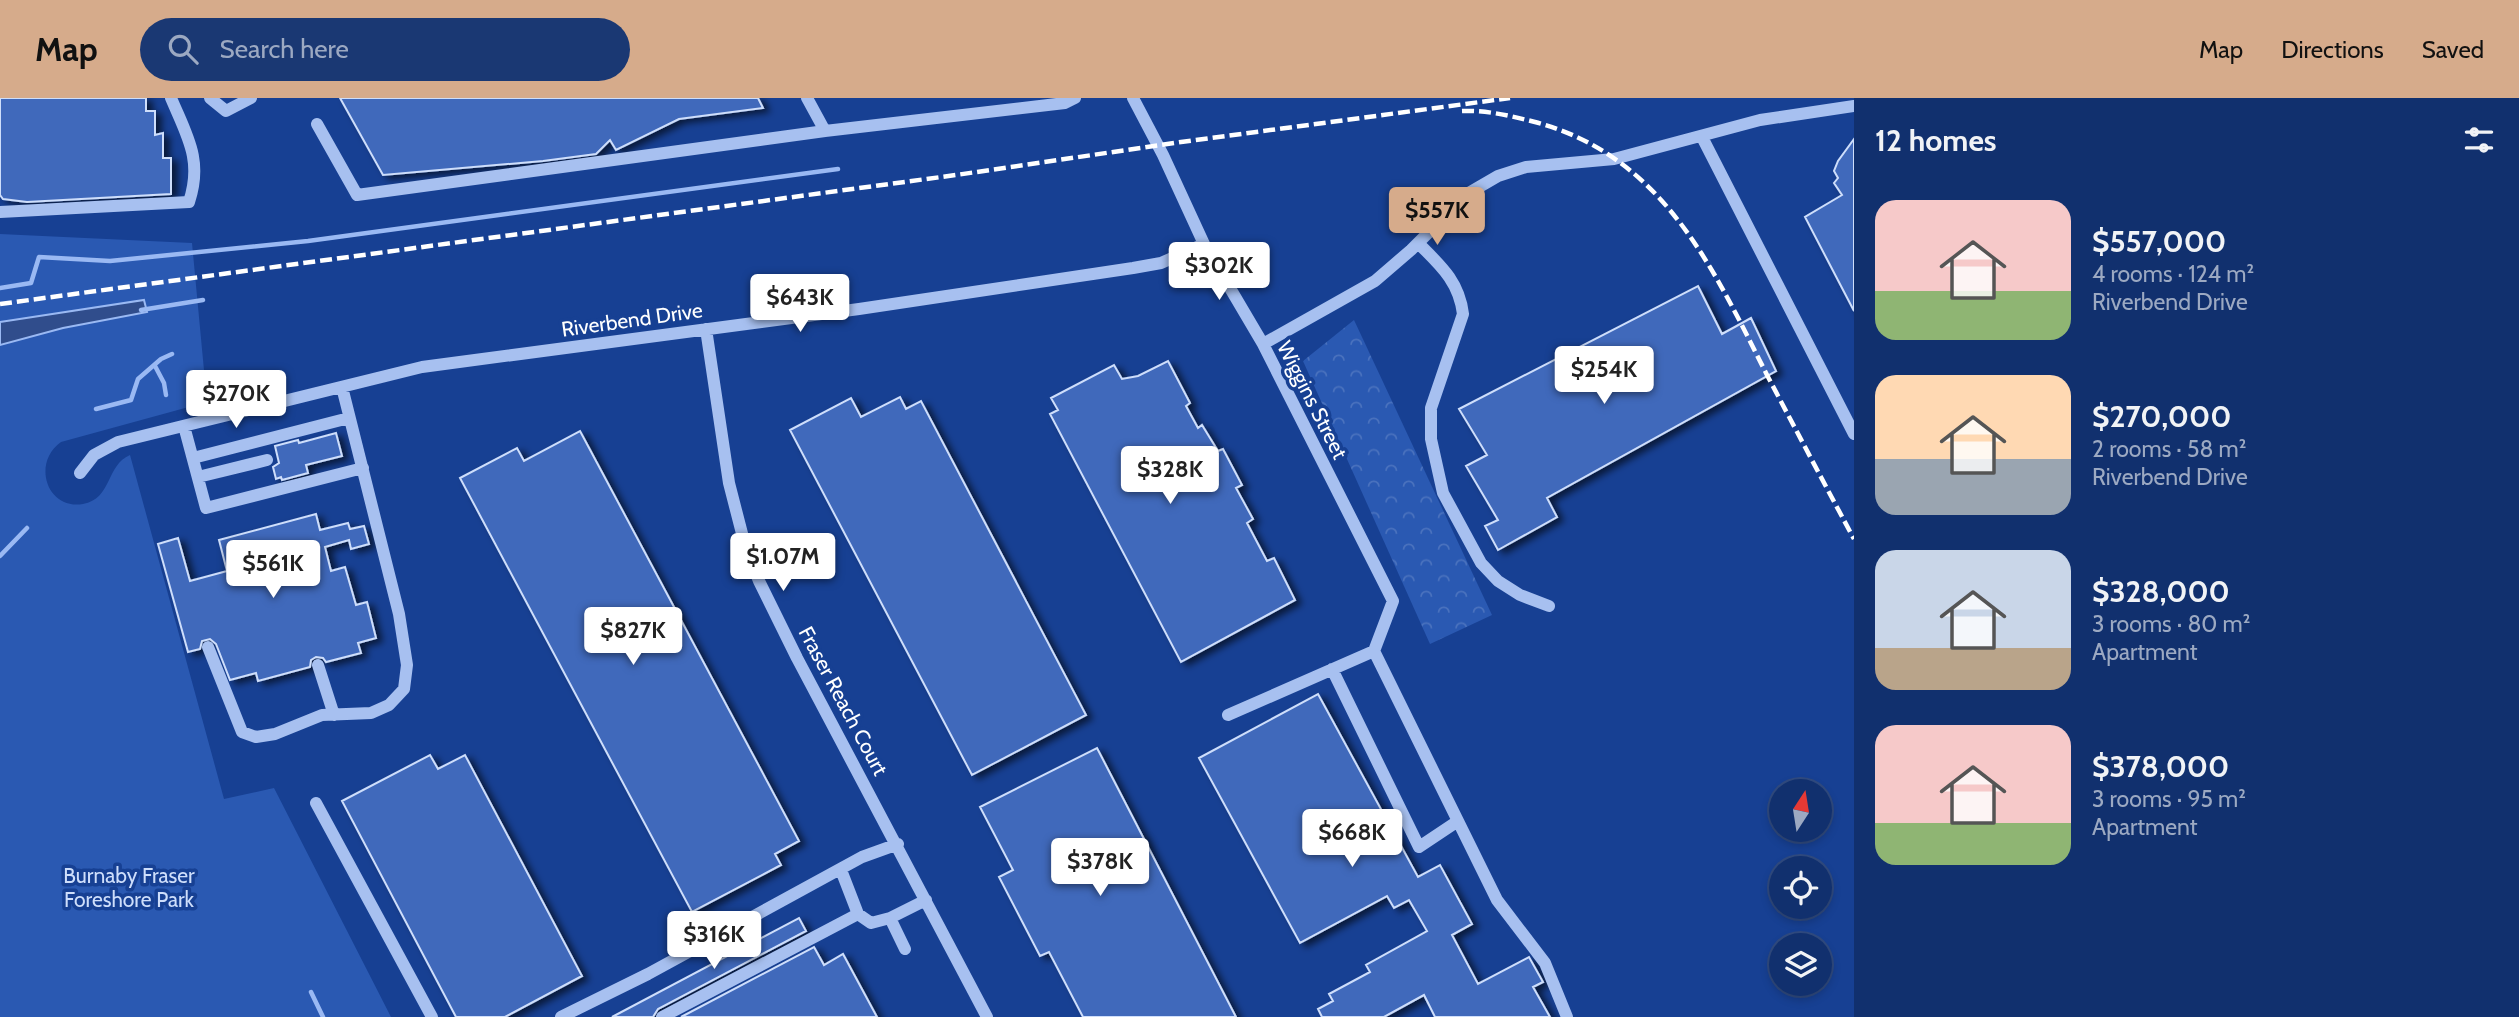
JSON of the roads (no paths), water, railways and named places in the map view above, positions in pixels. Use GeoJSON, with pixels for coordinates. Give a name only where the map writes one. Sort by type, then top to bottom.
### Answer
{"type":"FeatureCollection","features":[{"type":"Feature","properties":{"kind":"street"},"geometry":{"type":"LineString","coordinates":[[0,212],[189,202],[194,189],[195,153],[171,98]]}},
{"type":"Feature","properties":{"kind":"street"},"geometry":{"type":"LineString","coordinates":[[210,98],[226,111],[251,98]]}},
{"type":"Feature","properties":{"kind":"street"},"geometry":{"type":"LineString","coordinates":[[807,98],[825,131]]}},
{"type":"Feature","properties":{"kind":"street"},"geometry":{"type":"LineString","coordinates":[[317,124],[357,195],[825,131],[1065,103],[1075,98]]}},
{"type":"Feature","properties":{"kind":"street","name":"Wiggins Street"},"geometry":{"type":"LineString","coordinates":[[1133,98],[1204,244],[1263,344],[1393,601],[1374,651]]}},
{"type":"Feature","properties":{"kind":"street"},"geometry":{"type":"LineString","coordinates":[[1263,344],[1375,281],[1467,194],[1498,176],[1526,167],[1614,159],[1783,115],[1854,106]]}},
{"type":"Feature","properties":{"kind":"street"},"geometry":{"type":"LineString","coordinates":[[1702,137],[1854,434]]}},
{"type":"Feature","properties":{"kind":"street"},"geometry":{"type":"LineString","coordinates":[[1418,243],[1448,272],[1461,301],[1460,326],[1431,408],[1431,439],[1443,493],[1481,563],[1498,581],[1520,595],[1549,606]]}},
{"type":"Feature","properties":{"kind":"street","name":"Riverbend Drive"},"geometry":{"type":"LineString","coordinates":[[80,473],[93,454],[118,442],[422,367],[859,309],[1133,268],[1161,262],[1204,244]]}},
{"type":"Feature","properties":{"kind":"street","name":"Fraser Reach Court"},"geometry":{"type":"LineString","coordinates":[[706,330],[729,483],[746,549],[759,581],[987,1017]]}},
{"type":"Feature","properties":{"kind":"street"},"geometry":{"type":"LineString","coordinates":[[208,647],[242,732],[256,737],[275,734],[322,715],[371,713],[389,705],[404,690],[407,665],[399,614],[342,387]]}},
{"type":"Feature","properties":{"kind":"street"},"geometry":{"type":"LineString","coordinates":[[193,458],[349,418]]}},
{"type":"Feature","properties":{"kind":"street"},"geometry":{"type":"LineString","coordinates":[[184,426],[206,508],[363,468]]}},
{"type":"Feature","properties":{"kind":"street"},"geometry":{"type":"LineString","coordinates":[[198,477],[267,460]]}},
{"type":"Feature","properties":{"kind":"street"},"geometry":{"type":"LineString","coordinates":[[1228,715],[1374,651],[1497,900],[1545,963],[1567,1017]]}},
{"type":"Feature","properties":{"kind":"street"},"geometry":{"type":"LineString","coordinates":[[317,665],[334,715]]}},
{"type":"Feature","properties":{"kind":"street"},"geometry":{"type":"LineString","coordinates":[[1332,669],[1419,847],[1458,821]]}},
{"type":"Feature","properties":{"kind":"street"},"geometry":{"type":"LineString","coordinates":[[316,803],[432,1017]]}},
{"type":"Feature","properties":{"kind":"street"},"geometry":{"type":"LineString","coordinates":[[561,1017],[648,974],[862,857],[898,844]]}},
{"type":"Feature","properties":{"kind":"street"},"geometry":{"type":"LineString","coordinates":[[841,870],[858,914],[871,923],[890,918],[926,900]]}},
{"type":"Feature","properties":{"kind":"street"},"geometry":{"type":"LineString","coordinates":[[662,1017],[858,914]]}},
{"type":"Feature","properties":{"kind":"street"},"geometry":{"type":"LineString","coordinates":[[890,918],[905,949]]}},
{"type":"Feature","properties":{"kind":"waterway"},"geometry":{"type":"LineString","coordinates":[[0,288],[31,283],[39,257],[110,261],[308,241],[838,169]]}},
{"type":"Feature","properties":{"kind":"waterway"},"geometry":{"type":"LineString","coordinates":[[141,310],[203,300]]}},
{"type":"Feature","properties":{"kind":"waterway"},"geometry":{"type":"LineString","coordinates":[[96,409],[131,400],[138,379],[161,359],[172,354]]}},
{"type":"Feature","properties":{"kind":"waterway"},"geometry":{"type":"LineString","coordinates":[[155,366],[164,383],[166,395]]}},
{"type":"Feature","properties":{"kind":"waterway"},"geometry":{"type":"LineString","coordinates":[[0,556],[27,528]]}},
{"type":"Feature","properties":{"kind":"waterway"},"geometry":{"type":"LineString","coordinates":[[311,992],[323,1017]]}},
{"type":"Feature","properties":{"kind":"railway"},"geometry":{"type":"LineString","coordinates":[[0,304],[1510,98]]}},
{"type":"Feature","properties":{"kind":"railway"},"geometry":{"type":"LineString","coordinates":[[1462,111],[1490,112],[1535,122],[1580,138],[1618,161],[1650,189],[1679,221],[1704,257],[1854,539]]}},
{"type":"Feature","properties":{"kind":"park label","name":"Burnaby Fraser Foreshore Park"},"geometry":{"type":"Point","coordinates":[129,888]}}]}
